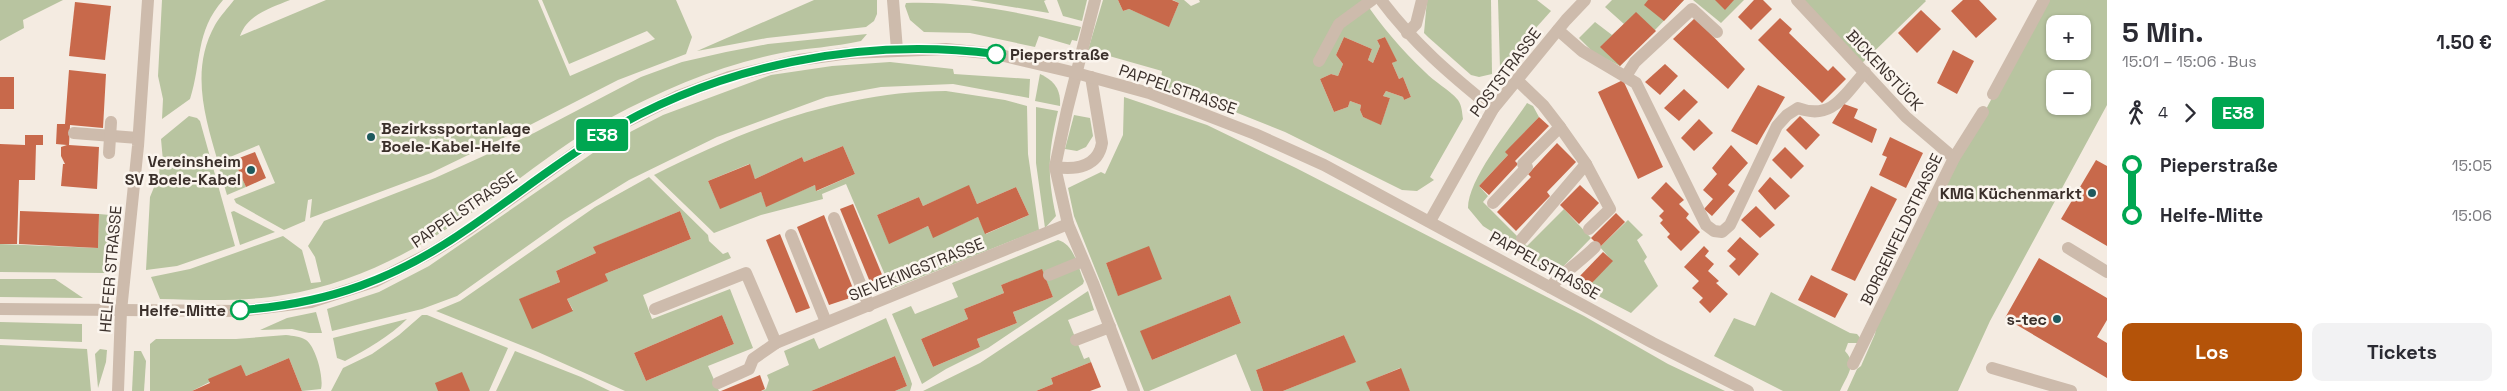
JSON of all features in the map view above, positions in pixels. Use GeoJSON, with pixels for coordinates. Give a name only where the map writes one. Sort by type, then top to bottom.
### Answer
{"type":"FeatureCollection","features":[{"type":"Feature","properties":{"kind":"street","name":"HELFER STRASSE"},"geometry":{"type":"LineString","coordinates":[[118,391],[121,311],[138,138],[148,0]]}},
{"type":"Feature","properties":{"kind":"street"},"geometry":{"type":"LineString","coordinates":[[893,0],[897,50]]}},
{"type":"Feature","properties":{"kind":"street"},"geometry":{"type":"LineString","coordinates":[[1095,0],[1055,167],[1068,224],[1134,391]]}},
{"type":"Feature","properties":{"kind":"street"},"geometry":{"type":"LineString","coordinates":[[1319,61],[1339,24],[1372,0]]}},
{"type":"Feature","properties":{"kind":"street"},"geometry":{"type":"LineString","coordinates":[[1381,0],[1407,33],[1435,61],[1493,110]]}},
{"type":"Feature","properties":{"kind":"street"},"geometry":{"type":"LineString","coordinates":[[1407,33],[1416,24],[1422,0]]}},
{"type":"Feature","properties":{"kind":"street","name":"POSTSTRASSE"},"geometry":{"type":"LineString","coordinates":[[1430,221],[1493,110],[1585,0]]}},
{"type":"Feature","properties":{"kind":"street","name":"BICKENSTÜCK"},"geometry":{"type":"LineString","coordinates":[[1797,0],[1906,117],[1954,158]]}},
{"type":"Feature","properties":{"kind":"street"},"geometry":{"type":"LineString","coordinates":[[1993,94],[2044,0]]}},
{"type":"Feature","properties":{"kind":"street"},"geometry":{"type":"LineString","coordinates":[[1626,76],[1635,62],[1692,9],[1716,32]]}},
{"type":"Feature","properties":{"kind":"street"},"geometry":{"type":"LineString","coordinates":[[1558,30],[1582,51],[1636,83],[1706,225],[1722,232],[1730,225],[1777,126],[1787,115],[1798,108],[1811,113],[1832,108],[1865,72]]}},
{"type":"Feature","properties":{"kind":"street","name":"PAPPELSTRASSE"},"geometry":{"type":"LineString","coordinates":[[0,309],[121,311],[267,308],[311,302],[357,288],[391,274],[434,251],[469,229],[580,149],[626,122],[678,96],[729,78],[799,60],[849,53],[897,50],[968,51],[1038,63],[1149,93],[1255,134],[1324,165],[1748,391]]}},
{"type":"Feature","properties":{"kind":"street"},"geometry":{"type":"LineString","coordinates":[[1055,167],[1073,170],[1089,163],[1100,152],[1102,143],[1091,77]]}},
{"type":"Feature","properties":{"kind":"street"},"geometry":{"type":"LineString","coordinates":[[1517,80],[1542,105],[1577,149],[1610,209],[1589,229]]}},
{"type":"Feature","properties":{"kind":"street","name":"BORGENFELDSTRASSE"},"geometry":{"type":"LineString","coordinates":[[1852,364],[1954,158],[1983,112]]}},
{"type":"Feature","properties":{"kind":"street"},"geometry":{"type":"LineString","coordinates":[[109,153],[112,122]]}},
{"type":"Feature","properties":{"kind":"street"},"geometry":{"type":"LineString","coordinates":[[1493,203],[1527,167],[1523,164],[1560,128]]}},
{"type":"Feature","properties":{"kind":"street"},"geometry":{"type":"LineString","coordinates":[[74,134],[138,138]]}},
{"type":"Feature","properties":{"kind":"street"},"geometry":{"type":"LineString","coordinates":[[1522,239],[1586,164]]}},
{"type":"Feature","properties":{"kind":"street"},"geometry":{"type":"LineString","coordinates":[[834,218],[869,306]]}},
{"type":"Feature","properties":{"kind":"street","name":"SIEVEKINGSTRASSE"},"geometry":{"type":"LineString","coordinates":[[718,383],[749,369],[753,359],[776,343],[1068,224]]}},
{"type":"Feature","properties":{"kind":"street"},"geometry":{"type":"LineString","coordinates":[[791,236],[826,322]]}},
{"type":"Feature","properties":{"kind":"street"},"geometry":{"type":"LineString","coordinates":[[1550,287],[1567,269],[1576,266],[1595,247]]}},
{"type":"Feature","properties":{"kind":"street"},"geometry":{"type":"LineString","coordinates":[[2068,248],[2107,272]]}},
{"type":"Feature","properties":{"kind":"street"},"geometry":{"type":"LineString","coordinates":[[1049,275],[1083,261]]}},
{"type":"Feature","properties":{"kind":"street"},"geometry":{"type":"LineString","coordinates":[[655,309],[746,273],[776,343]]}},
{"type":"Feature","properties":{"kind":"street"},"geometry":{"type":"LineString","coordinates":[[1076,340],[1110,327]]}},
{"type":"Feature","properties":{"kind":"street"},"geometry":{"type":"LineString","coordinates":[[1992,368],[2071,391]]}},
{"type":"Feature","properties":{"kind":"green space"},"geometry":{"type":"Polygon","coordinates":[[[0,0],[63,0],[23,20],[24,28],[0,41],[0,0]]]}},
{"type":"Feature","properties":{"kind":"green space"},"geometry":{"type":"Polygon","coordinates":[[[162,0],[223,0],[214,12],[203,36],[190,99],[162,119],[163,99],[158,76],[162,0]]]}},
{"type":"Feature","properties":{"kind":"green space","name":"Bezirkssportanlage Boele-Kabel-Helfe"},"geometry":{"type":"Polygon","coordinates":[[[234,0],[290,0],[254,17],[244,28],[240,36],[326,0],[538,0],[570,76],[655,39],[647,31],[569,64],[542,0],[676,0],[692,37],[686,54],[618,80],[431,173],[310,218],[312,199],[308,200],[305,221],[284,230],[236,203],[234,199],[275,183],[259,145],[218,162],[205,111],[202,94],[202,76],[207,42],[215,25],[234,0]]]}},
{"type":"Feature","properties":{"kind":"green space"},"geometry":{"type":"Polygon","coordinates":[[[814,0],[877,0],[877,14],[874,21],[866,27],[767,38],[697,51],[814,0]]]}},
{"type":"Feature","properties":{"kind":"green space"},"geometry":{"type":"Polygon","coordinates":[[[970,0],[1046,0],[1044,1],[1049,13],[970,0]]]}},
{"type":"Feature","properties":{"kind":"green space"},"geometry":{"type":"Polygon","coordinates":[[[1057,0],[1087,0],[1082,21],[1063,16],[1057,0]]]}},
{"type":"Feature","properties":{"kind":"green space"},"geometry":{"type":"Polygon","coordinates":[[[1103,0],[1118,0],[1123,11],[1129,9],[1169,26],[1179,3],[1173,0],[1184,0],[1191,6],[1200,2],[1199,0],[1364,0],[1408,55],[1429,76],[1458,100],[1463,119],[1430,177],[1434,180],[1417,191],[1402,190],[1285,132],[1225,108],[1160,87],[1162,71],[1088,50],[1103,0]],[[1344,37],[1336,55],[1343,64],[1338,76],[1331,74],[1320,79],[1334,112],[1348,107],[1350,101],[1361,105],[1360,110],[1363,117],[1381,124],[1390,98],[1383,96],[1386,91],[1403,97],[1404,100],[1411,97],[1403,77],[1399,79],[1392,63],[1396,61],[1385,37],[1377,40],[1380,46],[1373,63],[1368,60],[1372,49],[1344,37]]]}},
{"type":"Feature","properties":{"kind":"green space"},"geometry":{"type":"Polygon","coordinates":[[[1427,0],[1491,0],[1492,74],[1479,77],[1471,75],[1424,33],[1427,0]]]}},
{"type":"Feature","properties":{"kind":"green space"},"geometry":{"type":"Polygon","coordinates":[[[1498,0],[1537,0],[1551,11],[1500,68],[1498,0]]]}},
{"type":"Feature","properties":{"kind":"green space"},"geometry":{"type":"Polygon","coordinates":[[[1612,0],[1684,0],[1620,66],[1594,53],[1579,38],[1595,22],[1612,35],[1624,24],[1605,7],[1612,0]]]}},
{"type":"Feature","properties":{"kind":"green space"},"geometry":{"type":"Polygon","coordinates":[[[1693,0],[1744,0],[1721,23],[1693,0]]]}},
{"type":"Feature","properties":{"kind":"green space"},"geometry":{"type":"Polygon","coordinates":[[[1797,0],[1925,0],[1926,1],[1859,66],[1797,0]]]}},
{"type":"Feature","properties":{"kind":"green space"},"geometry":{"type":"Polygon","coordinates":[[[2044,0],[2107,0],[2107,105],[1990,321],[1958,391],[1847,391],[1857,369],[1861,366],[1875,334],[1879,311],[2044,0]]]}},
{"type":"Feature","properties":{"kind":"green space"},"geometry":{"type":"Polygon","coordinates":[[[906,3],[950,4],[994,9],[1081,27],[1077,41],[1072,40],[1070,45],[1039,36],[1035,47],[970,33],[924,32],[910,20],[905,6],[906,3]]]}},
{"type":"Feature","properties":{"kind":"green space"},"geometry":{"type":"Polygon","coordinates":[[[867,34],[861,41],[781,53],[737,64],[693,79],[651,97],[579,136],[469,215],[419,245],[394,259],[340,281],[312,289],[268,297],[237,300],[191,300],[160,299],[151,277],[190,269],[283,236],[302,250],[311,283],[321,282],[315,257],[308,246],[324,221],[435,178],[534,133],[641,77],[682,62],[768,44],[867,34]]]}},
{"type":"Feature","properties":{"kind":"green space"},"geometry":{"type":"Polygon","coordinates":[[[890,62],[953,69],[954,74],[1030,79],[1029,98],[953,84],[881,87],[826,97],[717,137],[629,180],[564,220],[457,296],[422,309],[332,331],[327,309],[379,292],[429,266],[603,146],[663,115],[771,75],[832,66],[890,62]]]}},
{"type":"Feature","properties":{"kind":"green space"},"geometry":{"type":"Polygon","coordinates":[[[1040,74],[1050,80],[1056,87],[1060,106],[1035,101],[1040,74]]]}},
{"type":"Feature","properties":{"kind":"green space"},"geometry":{"type":"Polygon","coordinates":[[[946,91],[1005,100],[1027,106],[1028,154],[1039,230],[891,289],[846,184],[822,194],[823,199],[761,215],[714,233],[654,175],[724,142],[796,116],[832,105],[908,93],[946,91]],[[843,146],[804,162],[802,157],[755,179],[749,164],[708,181],[720,208],[761,192],[766,206],[815,185],[817,191],[855,174],[843,146]],[[969,186],[923,206],[919,197],[877,215],[889,243],[928,226],[933,237],[978,217],[986,234],[1029,215],[1016,187],[977,204],[969,186]]]}},
{"type":"Feature","properties":{"kind":"green space"},"geometry":{"type":"Polygon","coordinates":[[[1124,97],[1207,125],[1296,168],[1584,316],[1668,364],[1725,391],[1410,391],[1400,368],[1367,382],[1370,391],[1283,391],[1355,362],[1344,335],[1256,370],[1263,391],[1251,391],[1236,354],[1149,391],[1144,391],[1074,216],[1068,188],[1101,172],[1105,174],[1123,135],[1124,97]],[[1149,247],[1106,263],[1118,295],[1149,247]],[[1230,295],[1141,331],[1152,360],[1241,323],[1230,295]]]}},
{"type":"Feature","properties":{"kind":"green space"},"geometry":{"type":"Polygon","coordinates":[[[1527,103],[1533,106],[1539,117],[1506,152],[1508,155],[1479,186],[1488,196],[1483,202],[1527,246],[1564,209],[1591,238],[1557,273],[1483,226],[1468,208],[1470,196],[1482,169],[1527,103]]]}},
{"type":"Feature","properties":{"kind":"green space"},"geometry":{"type":"Polygon","coordinates":[[[1036,107],[1058,111],[1052,140],[1050,164],[1051,188],[1056,216],[1045,228],[1036,163],[1036,107]]]}},
{"type":"Feature","properties":{"kind":"green space"},"geometry":{"type":"Polygon","coordinates":[[[1074,115],[1090,118],[1093,136],[1086,147],[1077,151],[1065,149],[1074,115]]]}},
{"type":"Feature","properties":{"kind":"green space"},"geometry":{"type":"Polygon","coordinates":[[[189,116],[200,121],[235,246],[177,266],[146,270],[150,197],[159,175],[160,161],[163,161],[161,139],[189,116]]]}},
{"type":"Feature","properties":{"kind":"green space"},"geometry":{"type":"Polygon","coordinates":[[[235,162],[246,187],[227,195],[219,168],[235,162]]]}},
{"type":"Feature","properties":{"kind":"green space"},"geometry":{"type":"Polygon","coordinates":[[[649,177],[708,235],[709,241],[723,254],[728,252],[731,258],[643,295],[652,319],[730,289],[753,348],[708,366],[719,391],[625,391],[538,352],[436,311],[460,301],[595,207],[649,177]],[[680,211],[594,247],[596,253],[556,271],[560,282],[520,299],[573,310],[567,299],[607,281],[605,274],[691,239],[680,211]],[[722,315],[634,353],[646,381],[734,344],[722,315]]]}},
{"type":"Feature","properties":{"kind":"green space"},"geometry":{"type":"Polygon","coordinates":[[[234,211],[275,232],[240,245],[231,212],[234,211]]]}},
{"type":"Feature","properties":{"kind":"green space"},"geometry":{"type":"Polygon","coordinates":[[[99,214],[110,215],[105,273],[0,272],[0,244],[98,248],[99,214]]]}},
{"type":"Feature","properties":{"kind":"green space"},"geometry":{"type":"Polygon","coordinates":[[[1628,220],[1643,235],[1637,240],[1647,257],[1644,261],[1658,286],[1631,313],[1566,279],[1569,272],[1588,286],[1612,261],[1600,247],[1628,220]]]}},
{"type":"Feature","properties":{"kind":"green space"},"geometry":{"type":"Polygon","coordinates":[[[1058,240],[1063,242],[1072,251],[1084,281],[1083,284],[988,348],[946,369],[922,384],[892,314],[911,306],[915,314],[958,297],[952,283],[1058,240]],[[1042,270],[1001,285],[1004,293],[964,309],[968,319],[921,339],[933,367],[980,347],[977,339],[1017,323],[1013,312],[1053,297],[1042,270]]]}},
{"type":"Feature","properties":{"kind":"green space"},"geometry":{"type":"Polygon","coordinates":[[[0,279],[55,279],[83,298],[0,297],[0,279]]]}},
{"type":"Feature","properties":{"kind":"green space"},"geometry":{"type":"Polygon","coordinates":[[[1088,291],[1094,310],[1068,320],[1084,359],[1089,357],[1091,362],[1051,378],[1053,384],[1036,391],[923,391],[980,363],[1088,291]]]}},
{"type":"Feature","properties":{"kind":"green space"},"geometry":{"type":"Polygon","coordinates":[[[1771,292],[1850,333],[1857,334],[1861,339],[1857,343],[1848,343],[1845,351],[1851,361],[1851,366],[1840,391],[1783,391],[1714,356],[1734,318],[1755,326],[1771,292]]]}},
{"type":"Feature","properties":{"kind":"green space"},"geometry":{"type":"Polygon","coordinates":[[[316,312],[322,333],[309,333],[292,329],[260,330],[287,318],[316,312]]]}},
{"type":"Feature","properties":{"kind":"green space"},"geometry":{"type":"Polygon","coordinates":[[[422,315],[427,315],[508,348],[489,391],[331,391],[343,368],[372,354],[399,335],[422,315]]]}},
{"type":"Feature","properties":{"kind":"green space"},"geometry":{"type":"Polygon","coordinates":[[[886,318],[912,384],[910,391],[895,391],[907,386],[895,356],[811,391],[762,391],[766,389],[769,380],[767,375],[789,365],[784,351],[814,338],[819,349],[886,318]]]}},
{"type":"Feature","properties":{"kind":"green space"},"geometry":{"type":"Polygon","coordinates":[[[407,319],[385,337],[345,361],[337,358],[333,338],[407,319]]]}},
{"type":"Feature","properties":{"kind":"green space"},"geometry":{"type":"Polygon","coordinates":[[[0,322],[82,324],[82,342],[0,339],[0,322]]]}},
{"type":"Feature","properties":{"kind":"green space"},"geometry":{"type":"Polygon","coordinates":[[[296,336],[310,344],[318,363],[322,384],[321,389],[302,391],[289,358],[246,376],[241,366],[192,391],[150,391],[150,344],[156,339],[236,339],[296,336]]]}},
{"type":"Feature","properties":{"kind":"green space"},"geometry":{"type":"Polygon","coordinates":[[[0,345],[87,349],[91,391],[0,391],[0,345]]]}},
{"type":"Feature","properties":{"kind":"green space"},"geometry":{"type":"Polygon","coordinates":[[[100,349],[107,350],[106,362],[98,388],[95,354],[100,349]]]}},
{"type":"Feature","properties":{"kind":"green space"},"geometry":{"type":"Polygon","coordinates":[[[134,351],[141,351],[146,361],[144,391],[132,391],[134,351]]]}},
{"type":"Feature","properties":{"kind":"green space"},"geometry":{"type":"Polygon","coordinates":[[[515,351],[581,377],[610,391],[496,391],[515,351]]]}},
{"type":"Feature","properties":{"kind":"building"},"geometry":{"type":"Polygon","coordinates":[[[1118,0],[1172,0],[1179,3],[1169,27],[1129,9],[1123,11],[1118,0]]]}},
{"type":"Feature","properties":{"kind":"building"},"geometry":{"type":"Polygon","coordinates":[[[1648,0],[1684,0],[1664,21],[1644,5],[1648,0]]]}},
{"type":"Feature","properties":{"kind":"building"},"geometry":{"type":"Polygon","coordinates":[[[1715,0],[1734,0],[1725,10],[1715,0]]]}},
{"type":"Feature","properties":{"kind":"building"},"geometry":{"type":"Polygon","coordinates":[[[1754,0],[1763,0],[1772,9],[1751,30],[1738,17],[1754,0]]]}},
{"type":"Feature","properties":{"kind":"building"},"geometry":{"type":"Polygon","coordinates":[[[1963,0],[1979,0],[1997,19],[1976,38],[1951,11],[1963,0]]]}},
{"type":"Feature","properties":{"kind":"building"},"geometry":{"type":"Polygon","coordinates":[[[75,2],[111,6],[105,60],[69,56],[75,2]]]}},
{"type":"Feature","properties":{"kind":"building"},"geometry":{"type":"Polygon","coordinates":[[[1921,10],[1941,29],[1917,53],[1898,33],[1921,10]]]}},
{"type":"Feature","properties":{"kind":"building"},"geometry":{"type":"Polygon","coordinates":[[[1636,12],[1656,31],[1620,66],[1600,47],[1636,12]]]}},
{"type":"Feature","properties":{"kind":"building"},"geometry":{"type":"Polygon","coordinates":[[[1695,18],[1745,69],[1728,89],[1673,39],[1695,18]]]}},
{"type":"Feature","properties":{"kind":"building"},"geometry":{"type":"Polygon","coordinates":[[[1780,18],[1792,29],[1789,33],[1828,71],[1833,66],[1846,79],[1822,103],[1758,40],[1780,18]]]}},
{"type":"Feature","properties":{"kind":"building"},"geometry":{"type":"Polygon","coordinates":[[[1344,37],[1372,49],[1368,60],[1373,63],[1380,46],[1377,40],[1385,37],[1397,61],[1392,63],[1399,79],[1403,77],[1411,97],[1404,100],[1403,97],[1386,91],[1383,96],[1390,98],[1381,125],[1363,117],[1360,110],[1361,105],[1350,101],[1348,107],[1334,112],[1320,79],[1331,74],[1338,76],[1343,64],[1336,55],[1344,37]]]}},
{"type":"Feature","properties":{"kind":"building"},"geometry":{"type":"Polygon","coordinates":[[[1953,50],[1974,61],[1957,94],[1937,83],[1953,50]]]}},
{"type":"Feature","properties":{"kind":"building"},"geometry":{"type":"Polygon","coordinates":[[[1665,64],[1678,76],[1660,95],[1645,82],[1665,64]]]}},
{"type":"Feature","properties":{"kind":"building"},"geometry":{"type":"Polygon","coordinates":[[[69,70],[106,74],[103,128],[70,125],[69,145],[99,147],[97,189],[61,186],[63,164],[65,164],[61,156],[61,147],[67,145],[56,144],[57,124],[65,124],[69,70]]]}},
{"type":"Feature","properties":{"kind":"building"},"geometry":{"type":"Polygon","coordinates":[[[0,77],[14,77],[14,109],[0,109],[0,77]]]}},
{"type":"Feature","properties":{"kind":"building"},"geometry":{"type":"Polygon","coordinates":[[[1623,80],[1663,167],[1638,179],[1598,92],[1623,80]]]}},
{"type":"Feature","properties":{"kind":"building"},"geometry":{"type":"Polygon","coordinates":[[[1758,85],[1785,97],[1757,145],[1731,131],[1758,85]]]}},
{"type":"Feature","properties":{"kind":"building"},"geometry":{"type":"Polygon","coordinates":[[[1684,89],[1698,102],[1679,121],[1664,108],[1684,89]]]}},
{"type":"Feature","properties":{"kind":"building"},"geometry":{"type":"Polygon","coordinates":[[[1844,104],[1858,109],[1854,118],[1877,129],[1872,143],[1832,123],[1844,104]]]}},
{"type":"Feature","properties":{"kind":"building"},"geometry":{"type":"Polygon","coordinates":[[[1800,116],[1820,135],[1806,150],[1786,130],[1800,116]]]}},
{"type":"Feature","properties":{"kind":"building"},"geometry":{"type":"Polygon","coordinates":[[[1539,117],[1549,126],[1515,161],[1518,164],[1489,195],[1479,186],[1508,155],[1505,152],[1539,117]]]}},
{"type":"Feature","properties":{"kind":"building"},"geometry":{"type":"Polygon","coordinates":[[[1699,119],[1713,133],[1694,151],[1681,138],[1699,119]]]}},
{"type":"Feature","properties":{"kind":"building"},"geometry":{"type":"Polygon","coordinates":[[[25,135],[43,135],[43,145],[36,145],[35,180],[19,180],[17,244],[0,244],[0,144],[25,145],[25,135]]]}},
{"type":"Feature","properties":{"kind":"building"},"geometry":{"type":"Polygon","coordinates":[[[1890,137],[1923,153],[1906,188],[1879,175],[1887,157],[1882,155],[1890,137]]]}},
{"type":"Feature","properties":{"kind":"building"},"geometry":{"type":"Polygon","coordinates":[[[1557,143],[1576,162],[1547,192],[1550,196],[1516,231],[1497,212],[1531,177],[1528,174],[1557,143]]]}},
{"type":"Feature","properties":{"kind":"building"},"geometry":{"type":"Polygon","coordinates":[[[1731,145],[1748,163],[1728,185],[1735,191],[1712,216],[1704,209],[1713,199],[1703,190],[1717,174],[1712,168],[1731,145]]]}},
{"type":"Feature","properties":{"kind":"building"},"geometry":{"type":"Polygon","coordinates":[[[843,146],[855,174],[816,191],[815,185],[766,207],[761,192],[720,209],[708,181],[750,164],[755,179],[802,157],[804,162],[843,146]]]}},
{"type":"Feature","properties":{"kind":"building"},"geometry":{"type":"Polygon","coordinates":[[[1785,147],[1804,166],[1791,179],[1772,160],[1785,147]]]}},
{"type":"Feature","properties":{"kind":"building","name":"Vereinsheim SV Boele-Kabel"},"geometry":{"type":"Polygon","coordinates":[[[255,152],[266,178],[246,187],[234,160],[255,152]]]}},
{"type":"Feature","properties":{"kind":"building","name":"KMG Küchenmarkt"},"geometry":{"type":"Polygon","coordinates":[[[2096,160],[2107,166],[2107,246],[2061,219],[2096,160]]]}},
{"type":"Feature","properties":{"kind":"building"},"geometry":{"type":"Polygon","coordinates":[[[1770,177],[1790,196],[1775,210],[1758,191],[1770,177]]]}},
{"type":"Feature","properties":{"kind":"building"},"geometry":{"type":"Polygon","coordinates":[[[1666,182],[1684,200],[1679,204],[1689,214],[1686,218],[1700,232],[1681,251],[1667,237],[1670,234],[1660,223],[1663,220],[1659,216],[1664,211],[1651,198],[1666,182]]]}},
{"type":"Feature","properties":{"kind":"building"},"geometry":{"type":"Polygon","coordinates":[[[969,185],[977,204],[1016,187],[1029,215],[985,234],[978,217],[933,238],[928,226],[889,244],[877,215],[919,197],[923,206],[969,185]]]}},
{"type":"Feature","properties":{"kind":"building"},"geometry":{"type":"Polygon","coordinates":[[[1580,185],[1599,203],[1579,224],[1560,205],[1580,185]]]}},
{"type":"Feature","properties":{"kind":"building"},"geometry":{"type":"Polygon","coordinates":[[[1871,186],[1897,199],[1855,281],[1831,270],[1871,186]]]}},
{"type":"Feature","properties":{"kind":"building"},"geometry":{"type":"Polygon","coordinates":[[[853,204],[883,277],[870,282],[840,209],[853,204]]]}},
{"type":"Feature","properties":{"kind":"building"},"geometry":{"type":"Polygon","coordinates":[[[1756,206],[1775,225],[1760,238],[1741,220],[1756,206]]]}},
{"type":"Feature","properties":{"kind":"building"},"geometry":{"type":"Polygon","coordinates":[[[20,211],[99,214],[98,248],[19,244],[20,211]]]}},
{"type":"Feature","properties":{"kind":"building"},"geometry":{"type":"Polygon","coordinates":[[[680,211],[691,239],[605,274],[608,281],[567,299],[573,311],[532,329],[519,299],[560,282],[556,271],[596,253],[593,247],[680,211]]]}},
{"type":"Feature","properties":{"kind":"building"},"geometry":{"type":"Polygon","coordinates":[[[1616,213],[1625,222],[1600,247],[1591,238],[1616,213]]]}},
{"type":"Feature","properties":{"kind":"building"},"geometry":{"type":"Polygon","coordinates":[[[824,215],[856,296],[829,305],[797,227],[824,215]]]}},
{"type":"Feature","properties":{"kind":"building"},"geometry":{"type":"Polygon","coordinates":[[[780,234],[810,308],[796,313],[766,240],[780,234]]]}},
{"type":"Feature","properties":{"kind":"building"},"geometry":{"type":"Polygon","coordinates":[[[1740,237],[1759,254],[1739,276],[1729,266],[1736,259],[1727,251],[1740,237]]]}},
{"type":"Feature","properties":{"kind":"building"},"geometry":{"type":"Polygon","coordinates":[[[1149,246],[1162,279],[1118,296],[1106,263],[1149,246]]]}},
{"type":"Feature","properties":{"kind":"building"},"geometry":{"type":"Polygon","coordinates":[[[1704,246],[1709,251],[1705,256],[1714,264],[1708,271],[1719,281],[1716,283],[1728,294],[1710,313],[1699,302],[1703,298],[1692,288],[1699,281],[1684,267],[1704,246]]]}},
{"type":"Feature","properties":{"kind":"building"},"geometry":{"type":"Polygon","coordinates":[[[1603,252],[1613,261],[1588,287],[1578,278],[1603,252]]]}},
{"type":"Feature","properties":{"kind":"building","name":"s-tec"},"geometry":{"type":"Polygon","coordinates":[[[2039,258],[2107,298],[2107,320],[2097,337],[2107,343],[2107,378],[2005,318],[2039,258]]]}},
{"type":"Feature","properties":{"kind":"building"},"geometry":{"type":"Polygon","coordinates":[[[1042,269],[1053,297],[1013,312],[1017,323],[977,339],[980,347],[933,367],[921,339],[968,319],[964,309],[1004,293],[1001,285],[1042,269]]]}},
{"type":"Feature","properties":{"kind":"building"},"geometry":{"type":"Polygon","coordinates":[[[1811,275],[1848,294],[1835,318],[1798,300],[1811,275]]]}},
{"type":"Feature","properties":{"kind":"building"},"geometry":{"type":"Polygon","coordinates":[[[1230,295],[1241,323],[1152,360],[1140,331],[1230,295]]]}},
{"type":"Feature","properties":{"kind":"building"},"geometry":{"type":"Polygon","coordinates":[[[722,315],[734,344],[646,381],[634,353],[722,315]]]}},
{"type":"Feature","properties":{"kind":"building"},"geometry":{"type":"Polygon","coordinates":[[[1344,335],[1356,362],[1283,391],[1263,391],[1256,370],[1344,335]]]}},
{"type":"Feature","properties":{"kind":"building"},"geometry":{"type":"Polygon","coordinates":[[[895,356],[907,386],[895,391],[811,391],[895,356]]]}},
{"type":"Feature","properties":{"kind":"building"},"geometry":{"type":"Polygon","coordinates":[[[289,358],[302,391],[192,391],[210,383],[208,379],[241,365],[246,376],[289,358]]]}},
{"type":"Feature","properties":{"kind":"building"},"geometry":{"type":"Polygon","coordinates":[[[1091,362],[1101,387],[1090,391],[1036,391],[1053,384],[1051,378],[1091,362]]]}},
{"type":"Feature","properties":{"kind":"building"},"geometry":{"type":"Polygon","coordinates":[[[1401,368],[1410,391],[1370,391],[1366,382],[1401,368]]]}},
{"type":"Feature","properties":{"kind":"building"},"geometry":{"type":"Polygon","coordinates":[[[462,372],[470,391],[438,391],[435,383],[462,372]]]}},
{"type":"Feature","properties":{"kind":"building"},"geometry":{"type":"Polygon","coordinates":[[[760,375],[765,389],[761,391],[721,391],[760,375]]]}},
{"type":"Feature","properties":{"kind":"bus line","name":"E38"},"geometry":{"type":"LineString","coordinates":[[240,310],[311,302],[357,288],[391,274],[452,240],[555,166],[602,135],[651,108],[704,86],[799,60],[849,53],[946,49],[996,54]]}},
{"type":"Feature","properties":{"kind":"place","name":"Pieperstraße"},"geometry":{"type":"Point","coordinates":[996,54]}},
{"type":"Feature","properties":{"kind":"place","name":"Bezirkssportanlage Boele-Kabel-Helfe"},"geometry":{"type":"Point","coordinates":[371,137]}},
{"type":"Feature","properties":{"kind":"place","name":"Vereinsheim SV Boele-Kabel"},"geometry":{"type":"Point","coordinates":[251,170]}},
{"type":"Feature","properties":{"kind":"place","name":"KMG Küchenmarkt"},"geometry":{"type":"Point","coordinates":[2092,193]}},
{"type":"Feature","properties":{"kind":"place","name":"Helfe-Mitte"},"geometry":{"type":"Point","coordinates":[240,310]}},
{"type":"Feature","properties":{"kind":"place","name":"s-tec"},"geometry":{"type":"Point","coordinates":[2057,319]}}]}
